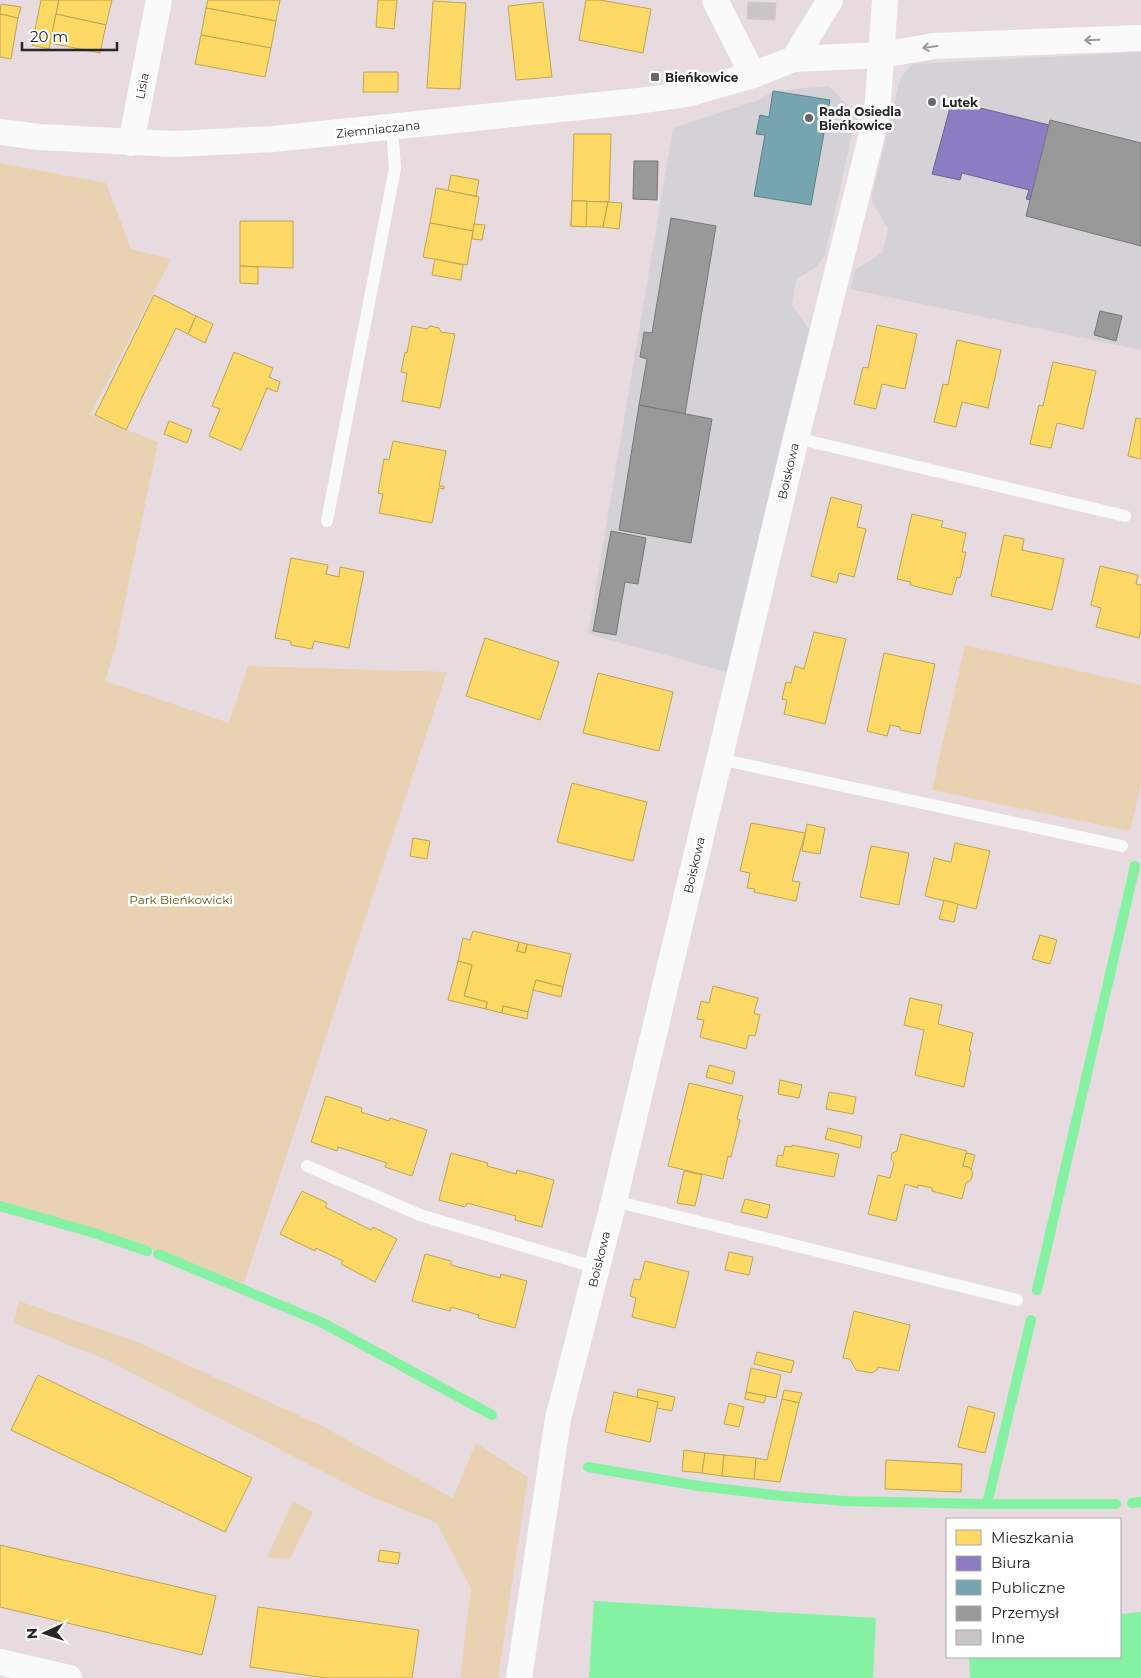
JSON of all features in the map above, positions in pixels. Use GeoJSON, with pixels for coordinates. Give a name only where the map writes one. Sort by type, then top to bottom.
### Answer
{"type":"FeatureCollection","features":[{"type":"Feature","properties":{"kind":"street","name":"Lisia"},"geometry":{"type":"LineString","coordinates":[[132,143],[159,0]]}},
{"type":"Feature","properties":{"kind":"street"},"geometry":{"type":"LineString","coordinates":[[715,0],[753,76]]}},
{"type":"Feature","properties":{"kind":"street"},"geometry":{"type":"LineString","coordinates":[[794,59],[830,0]]}},
{"type":"Feature","properties":{"kind":"street","name":"Boiskowa"},"geometry":{"type":"LineString","coordinates":[[519,1678],[558,1419],[614,1201],[796,438],[875,122],[882,55],[885,0]]}},
{"type":"Feature","properties":{"kind":"street","name":"Ziemniaczana"},"geometry":{"type":"LineString","coordinates":[[0,132],[39,137],[132,143],[175,144],[273,139],[638,101],[687,94],[753,76],[794,59],[882,55],[934,46],[1141,38]]}},
{"type":"Feature","properties":{"kind":"street"},"geometry":{"type":"LineString","coordinates":[[0,1662],[69,1678]]}},
{"type":"Feature","properties":{"kind":"lane"},"geometry":{"type":"LineString","coordinates":[[327,521],[395,168],[392,127]]}},
{"type":"Feature","properties":{"kind":"lane"},"geometry":{"type":"LineString","coordinates":[[796,438],[1125,516]]}},
{"type":"Feature","properties":{"kind":"lane"},"geometry":{"type":"LineString","coordinates":[[719,759],[1122,846]]}},
{"type":"Feature","properties":{"kind":"lane"},"geometry":{"type":"LineString","coordinates":[[307,1166],[420,1215],[597,1268]]}},
{"type":"Feature","properties":{"kind":"lane"},"geometry":{"type":"LineString","coordinates":[[614,1201],[1017,1300]]}},
{"type":"Feature","properties":{"kind":"shaded area"},"geometry":{"type":"Polygon","coordinates":[[[1141,52],[1141,350],[850,289],[855,270],[883,252],[888,228],[871,200],[900,79],[912,64],[1141,52]]]}},
{"type":"Feature","properties":{"kind":"shaded area"},"geometry":{"type":"Polygon","coordinates":[[[829,86],[855,113],[854,125],[825,256],[816,267],[796,280],[792,305],[812,333],[727,672],[588,634],[673,128],[759,100],[773,91],[829,86]]]}},
{"type":"Feature","properties":{"kind":"shaded area"},"geometry":{"type":"Polygon","coordinates":[[[594,1601],[876,1618],[873,1678],[589,1678],[594,1601]]]}},
{"type":"Feature","properties":{"kind":"shaded area"},"geometry":{"type":"Polygon","coordinates":[[[1141,1612],[1141,1678],[970,1678],[969,1658],[1121,1658],[1121,1614],[1141,1612]]]}},
{"type":"Feature","properties":{"kind":"green space","name":"Park Bieńkowicki"},"geometry":{"type":"Polygon","coordinates":[[[0,163],[106,183],[131,249],[171,259],[90,415],[158,442],[115,650],[105,681],[229,723],[248,666],[447,672],[244,1283],[161,1252],[0,1201],[0,163]]]}},
{"type":"Feature","properties":{"kind":"green space"},"geometry":{"type":"Polygon","coordinates":[[[965,645],[1141,685],[1141,785],[1130,831],[932,790],[965,645]]]}},
{"type":"Feature","properties":{"kind":"green space"},"geometry":{"type":"Polygon","coordinates":[[[19,1301],[135,1341],[322,1426],[453,1498],[476,1443],[528,1477],[498,1678],[460,1678],[471,1589],[437,1523],[374,1498],[105,1359],[14,1323],[19,1301]]]}},
{"type":"Feature","properties":{"kind":"green space"},"geometry":{"type":"Polygon","coordinates":[[[293,1501],[313,1512],[290,1559],[267,1557],[293,1501]]]}},
{"type":"Feature","properties":{"kind":"building: Mieszkania"},"geometry":{"type":"Polygon","coordinates":[[[41,0],[59,0],[49,49],[32,45],[41,0]]]}},
{"type":"Feature","properties":{"kind":"building: Mieszkania"},"geometry":{"type":"Polygon","coordinates":[[[59,0],[112,0],[106,25],[56,14],[59,0]]]}},
{"type":"Feature","properties":{"kind":"building: Mieszkania"},"geometry":{"type":"Polygon","coordinates":[[[208,0],[280,0],[276,21],[206,8],[208,0]]]}},
{"type":"Feature","properties":{"kind":"building: Mieszkania"},"geometry":{"type":"Polygon","coordinates":[[[378,0],[397,0],[394,29],[376,27],[378,0]]]}},
{"type":"Feature","properties":{"kind":"building: Mieszkania"},"geometry":{"type":"Polygon","coordinates":[[[586,0],[600,0],[651,9],[643,53],[579,40],[586,0]]]}},
{"type":"Feature","properties":{"kind":"building: Mieszkania"},"geometry":{"type":"Polygon","coordinates":[[[433,1],[466,3],[460,89],[427,88],[433,1]]]}},
{"type":"Feature","properties":{"kind":"building: Mieszkania"},"geometry":{"type":"Polygon","coordinates":[[[543,2],[552,77],[516,80],[508,6],[543,2]]]}},
{"type":"Feature","properties":{"kind":"building: Mieszkania"},"geometry":{"type":"Polygon","coordinates":[[[1,4],[21,7],[18,18],[0,14],[1,4]]]}},
{"type":"Feature","properties":{"kind":"building: Mieszkania"},"geometry":{"type":"Polygon","coordinates":[[[206,8],[276,21],[271,48],[201,35],[206,8]]]}},
{"type":"Feature","properties":{"kind":"building: Mieszkania"},"geometry":{"type":"Polygon","coordinates":[[[0,14],[18,18],[11,59],[0,57],[0,14]]]}},
{"type":"Feature","properties":{"kind":"building: Mieszkania"},"geometry":{"type":"Polygon","coordinates":[[[56,14],[106,25],[100,53],[50,43],[56,14]]]}},
{"type":"Feature","properties":{"kind":"building: Mieszkania"},"geometry":{"type":"Polygon","coordinates":[[[201,35],[271,48],[265,77],[195,64],[201,35]]]}},
{"type":"Feature","properties":{"kind":"building: Mieszkania"},"geometry":{"type":"Polygon","coordinates":[[[364,72],[398,72],[398,92],[363,92],[364,72]]]}},
{"type":"Feature","properties":{"kind":"building: Mieszkania"},"geometry":{"type":"Polygon","coordinates":[[[574,134],[611,134],[609,202],[572,201],[574,134]]]}},
{"type":"Feature","properties":{"kind":"building: Mieszkania"},"geometry":{"type":"Polygon","coordinates":[[[451,175],[479,180],[476,196],[448,191],[451,175]]]}},
{"type":"Feature","properties":{"kind":"building: Mieszkania"},"geometry":{"type":"Polygon","coordinates":[[[436,188],[479,197],[473,231],[430,223],[436,188]]]}},
{"type":"Feature","properties":{"kind":"building: Mieszkania"},"geometry":{"type":"Polygon","coordinates":[[[572,201],[608,202],[603,227],[571,226],[572,201]]]}},
{"type":"Feature","properties":{"kind":"building: Mieszkania"},"geometry":{"type":"Polygon","coordinates":[[[572,201],[587,201],[586,227],[571,226],[572,201]]]}},
{"type":"Feature","properties":{"kind":"building: Mieszkania"},"geometry":{"type":"Polygon","coordinates":[[[608,202],[622,203],[619,229],[603,227],[608,202]]]}},
{"type":"Feature","properties":{"kind":"building: Mieszkania"},"geometry":{"type":"Polygon","coordinates":[[[240,221],[293,221],[293,268],[240,266],[240,221]]]}},
{"type":"Feature","properties":{"kind":"building: Mieszkania"},"geometry":{"type":"Polygon","coordinates":[[[430,223],[473,231],[467,265],[423,257],[430,223]]]}},
{"type":"Feature","properties":{"kind":"building: Mieszkania"},"geometry":{"type":"Polygon","coordinates":[[[474,224],[485,225],[482,240],[472,239],[474,224]]]}},
{"type":"Feature","properties":{"kind":"building: Mieszkania"},"geometry":{"type":"Polygon","coordinates":[[[435,259],[463,265],[461,280],[432,275],[435,259]]]}},
{"type":"Feature","properties":{"kind":"building: Mieszkania"},"geometry":{"type":"Polygon","coordinates":[[[240,266],[258,267],[258,284],[240,283],[240,266]]]}},
{"type":"Feature","properties":{"kind":"building: Mieszkania"},"geometry":{"type":"Polygon","coordinates":[[[154,295],[196,316],[188,334],[176,328],[126,430],[95,415],[154,295]]]}},
{"type":"Feature","properties":{"kind":"building: Mieszkania"},"geometry":{"type":"Polygon","coordinates":[[[196,316],[213,324],[205,343],[188,334],[196,316]]]}},
{"type":"Feature","properties":{"kind":"building: Mieszkania"},"geometry":{"type":"Polygon","coordinates":[[[877,325],[917,334],[905,389],[882,384],[876,409],[854,404],[863,367],[868,368],[877,325]]]}},
{"type":"Feature","properties":{"kind":"building: Mieszkania"},"geometry":{"type":"Polygon","coordinates":[[[412,326],[427,329],[430,326],[439,328],[441,332],[455,334],[440,408],[402,401],[407,373],[401,372],[412,326]]]}},
{"type":"Feature","properties":{"kind":"building: Mieszkania"},"geometry":{"type":"Polygon","coordinates":[[[957,340],[1001,350],[988,408],[962,402],[956,427],[934,422],[943,384],[948,385],[957,340]]]}},
{"type":"Feature","properties":{"kind":"building: Mieszkania"},"geometry":{"type":"Polygon","coordinates":[[[234,352],[273,368],[269,377],[280,382],[277,392],[267,388],[241,450],[209,436],[220,409],[212,406],[234,352]]]}},
{"type":"Feature","properties":{"kind":"building: Mieszkania"},"geometry":{"type":"Polygon","coordinates":[[[1053,362],[1096,371],[1083,429],[1057,423],[1051,448],[1030,444],[1039,405],[1043,406],[1053,362]]]}},
{"type":"Feature","properties":{"kind":"building: Mieszkania"},"geometry":{"type":"Polygon","coordinates":[[[1136,418],[1141,419],[1141,459],[1128,456],[1136,418]]]}},
{"type":"Feature","properties":{"kind":"building: Mieszkania"},"geometry":{"type":"Polygon","coordinates":[[[169,421],[192,430],[187,443],[164,434],[169,421]]]}},
{"type":"Feature","properties":{"kind":"building: Mieszkania"},"geometry":{"type":"Polygon","coordinates":[[[393,441],[446,451],[439,486],[444,486],[444,489],[439,488],[432,523],[379,513],[383,494],[378,493],[384,459],[389,460],[393,441]]]}},
{"type":"Feature","properties":{"kind":"building: Mieszkania"},"geometry":{"type":"Polygon","coordinates":[[[831,497],[862,505],[857,527],[866,529],[854,577],[839,573],[837,583],[811,576],[831,497]]]}},
{"type":"Feature","properties":{"kind":"building: Mieszkania"},"geometry":{"type":"Polygon","coordinates":[[[912,514],[943,521],[941,527],[966,533],[962,552],[966,552],[960,578],[957,577],[952,595],[910,585],[911,582],[897,579],[912,514]]]}},
{"type":"Feature","properties":{"kind":"building: Mieszkania"},"geometry":{"type":"Polygon","coordinates":[[[1004,535],[1024,539],[1022,550],[1064,559],[1052,610],[991,596],[1004,535]]]}},
{"type":"Feature","properties":{"kind":"building: Mieszkania"},"geometry":{"type":"Polygon","coordinates":[[[291,558],[328,565],[326,574],[339,577],[340,567],[364,572],[349,648],[314,641],[312,649],[291,645],[291,641],[275,638],[291,558]]]}},
{"type":"Feature","properties":{"kind":"building: Mieszkania"},"geometry":{"type":"Polygon","coordinates":[[[1100,566],[1138,575],[1136,584],[1141,585],[1141,629],[1139,638],[1096,627],[1101,608],[1091,605],[1100,566]]]}},
{"type":"Feature","properties":{"kind":"building: Mieszkania"},"geometry":{"type":"Polygon","coordinates":[[[814,632],[846,639],[825,724],[784,714],[787,700],[782,699],[786,682],[791,683],[795,666],[804,669],[814,632]]]}},
{"type":"Feature","properties":{"kind":"building: Mieszkania"},"geometry":{"type":"Polygon","coordinates":[[[485,638],[559,662],[540,720],[466,696],[485,638]]]}},
{"type":"Feature","properties":{"kind":"building: Mieszkania"},"geometry":{"type":"Polygon","coordinates":[[[884,653],[935,664],[920,734],[900,730],[900,727],[890,725],[887,736],[867,731],[884,653]]]}},
{"type":"Feature","properties":{"kind":"building: Mieszkania"},"geometry":{"type":"Polygon","coordinates":[[[598,673],[673,692],[659,751],[583,733],[598,673]]]}},
{"type":"Feature","properties":{"kind":"building: Mieszkania"},"geometry":{"type":"Polygon","coordinates":[[[572,783],[647,802],[633,861],[557,842],[572,783]]]}},
{"type":"Feature","properties":{"kind":"building: Mieszkania"},"geometry":{"type":"Polygon","coordinates":[[[751,823],[805,833],[792,881],[800,882],[796,901],[754,892],[755,889],[747,888],[750,873],[740,871],[751,823]]]}},
{"type":"Feature","properties":{"kind":"building: Mieszkania"},"geometry":{"type":"Polygon","coordinates":[[[807,824],[825,828],[820,854],[802,851],[807,824]]]}},
{"type":"Feature","properties":{"kind":"building: Mieszkania"},"geometry":{"type":"Polygon","coordinates":[[[413,838],[430,841],[427,859],[410,856],[413,838]]]}},
{"type":"Feature","properties":{"kind":"building: Mieszkania"},"geometry":{"type":"Polygon","coordinates":[[[955,843],[990,851],[976,909],[925,896],[934,858],[951,862],[955,843]]]}},
{"type":"Feature","properties":{"kind":"building: Mieszkania"},"geometry":{"type":"Polygon","coordinates":[[[871,846],[909,853],[899,905],[860,897],[871,846]]]}},
{"type":"Feature","properties":{"kind":"building: Mieszkania"},"geometry":{"type":"Polygon","coordinates":[[[944,900],[958,904],[954,922],[939,919],[944,900]]]}},
{"type":"Feature","properties":{"kind":"building: Mieszkania"},"geometry":{"type":"Polygon","coordinates":[[[473,931],[519,942],[517,951],[525,953],[527,944],[571,954],[563,987],[536,980],[528,1012],[503,1006],[502,1013],[486,1009],[487,1002],[464,996],[472,965],[458,961],[463,938],[470,940],[473,931]]]}},
{"type":"Feature","properties":{"kind":"building: Mieszkania"},"geometry":{"type":"Polygon","coordinates":[[[1040,935],[1057,940],[1050,964],[1032,959],[1040,935]]]}},
{"type":"Feature","properties":{"kind":"building: Mieszkania"},"geometry":{"type":"Polygon","coordinates":[[[519,942],[527,944],[525,953],[517,951],[519,942]]]}},
{"type":"Feature","properties":{"kind":"building: Mieszkania"},"geometry":{"type":"Polygon","coordinates":[[[458,961],[472,965],[464,996],[487,1002],[486,1009],[448,1000],[458,961]]]}},
{"type":"Feature","properties":{"kind":"building: Mieszkania"},"geometry":{"type":"Polygon","coordinates":[[[536,980],[563,987],[561,997],[533,990],[536,980]]]}},
{"type":"Feature","properties":{"kind":"building: Mieszkania"},"geometry":{"type":"Polygon","coordinates":[[[713,986],[758,998],[754,1013],[760,1015],[755,1036],[749,1035],[746,1049],[700,1037],[704,1020],[697,1019],[701,1001],[709,1003],[713,986]]]}},
{"type":"Feature","properties":{"kind":"building: Mieszkania"},"geometry":{"type":"Polygon","coordinates":[[[910,998],[942,1005],[938,1024],[973,1033],[964,1087],[915,1075],[924,1030],[904,1025],[910,998]]]}},
{"type":"Feature","properties":{"kind":"building: Mieszkania"},"geometry":{"type":"Polygon","coordinates":[[[503,1006],[528,1012],[527,1019],[502,1013],[503,1006]]]}},
{"type":"Feature","properties":{"kind":"building: Mieszkania"},"geometry":{"type":"Polygon","coordinates":[[[709,1065],[735,1072],[732,1084],[706,1077],[709,1065]]]}},
{"type":"Feature","properties":{"kind":"building: Mieszkania"},"geometry":{"type":"Polygon","coordinates":[[[780,1080],[802,1085],[799,1098],[778,1094],[780,1080]]]}},
{"type":"Feature","properties":{"kind":"building: Mieszkania"},"geometry":{"type":"Polygon","coordinates":[[[689,1083],[743,1096],[737,1119],[740,1120],[731,1157],[728,1156],[723,1179],[668,1166],[689,1083]]]}},
{"type":"Feature","properties":{"kind":"building: Mieszkania"},"geometry":{"type":"Polygon","coordinates":[[[829,1092],[856,1097],[853,1114],[826,1109],[829,1092]]]}},
{"type":"Feature","properties":{"kind":"building: Mieszkania"},"geometry":{"type":"Polygon","coordinates":[[[326,1096],[362,1108],[361,1112],[389,1121],[390,1118],[427,1130],[412,1176],[385,1167],[387,1163],[338,1147],[337,1151],[311,1142],[326,1096]]]}},
{"type":"Feature","properties":{"kind":"building: Mieszkania"},"geometry":{"type":"Polygon","coordinates":[[[828,1128],[862,1136],[860,1148],[825,1139],[828,1128]]]}},
{"type":"Feature","properties":{"kind":"building: Mieszkania"},"geometry":{"type":"Polygon","coordinates":[[[901,1134],[967,1151],[963,1166],[969,1167],[973,1172],[971,1180],[966,1183],[962,1199],[932,1191],[932,1188],[918,1185],[918,1188],[905,1184],[896,1221],[868,1214],[878,1175],[890,1178],[894,1163],[891,1159],[892,1153],[897,1151],[901,1134]]]}},
{"type":"Feature","properties":{"kind":"building: Mieszkania"},"geometry":{"type":"Polygon","coordinates":[[[792,1145],[839,1154],[834,1177],[776,1166],[778,1155],[783,1156],[785,1146],[792,1147],[792,1145]]]}},
{"type":"Feature","properties":{"kind":"building: Mieszkania"},"geometry":{"type":"Polygon","coordinates":[[[451,1153],[488,1163],[487,1166],[516,1174],[517,1170],[554,1180],[542,1227],[515,1220],[516,1216],[467,1203],[465,1207],[439,1200],[451,1153]]]}},
{"type":"Feature","properties":{"kind":"building: Mieszkania"},"geometry":{"type":"Polygon","coordinates":[[[966,1153],[975,1155],[971,1170],[969,1167],[963,1166],[966,1153]]]}},
{"type":"Feature","properties":{"kind":"building: Mieszkania"},"geometry":{"type":"Polygon","coordinates":[[[684,1171],[702,1175],[695,1206],[677,1203],[684,1171]]]}},
{"type":"Feature","properties":{"kind":"building: Mieszkania"},"geometry":{"type":"Polygon","coordinates":[[[302,1191],[327,1203],[325,1207],[371,1230],[373,1227],[397,1239],[375,1282],[341,1264],[343,1261],[316,1248],[315,1251],[280,1234],[302,1191]]]}},
{"type":"Feature","properties":{"kind":"building: Mieszkania"},"geometry":{"type":"Polygon","coordinates":[[[745,1199],[770,1205],[767,1218],[741,1212],[745,1199]]]}},
{"type":"Feature","properties":{"kind":"building: Mieszkania"},"geometry":{"type":"Polygon","coordinates":[[[729,1252],[753,1257],[749,1275],[725,1270],[729,1252]]]}},
{"type":"Feature","properties":{"kind":"building: Mieszkania"},"geometry":{"type":"Polygon","coordinates":[[[425,1254],[451,1261],[451,1265],[500,1278],[501,1274],[527,1281],[515,1328],[478,1318],[479,1315],[451,1307],[450,1311],[412,1301],[425,1254]]]}},
{"type":"Feature","properties":{"kind":"building: Mieszkania"},"geometry":{"type":"Polygon","coordinates":[[[645,1261],[689,1272],[675,1328],[632,1317],[636,1298],[630,1296],[634,1279],[640,1280],[645,1261]]]}},
{"type":"Feature","properties":{"kind":"building: Mieszkania"},"geometry":{"type":"Polygon","coordinates":[[[854,1311],[910,1325],[899,1371],[878,1367],[872,1373],[856,1370],[850,1359],[843,1358],[854,1311]]]}},
{"type":"Feature","properties":{"kind":"building: Mieszkania"},"geometry":{"type":"Polygon","coordinates":[[[757,1352],[794,1361],[791,1373],[754,1364],[757,1352]]]}},
{"type":"Feature","properties":{"kind":"building: Mieszkania"},"geometry":{"type":"Polygon","coordinates":[[[751,1368],[781,1375],[776,1398],[746,1392],[751,1368]]]}},
{"type":"Feature","properties":{"kind":"building: Mieszkania"},"geometry":{"type":"Polygon","coordinates":[[[38,1375],[252,1478],[225,1532],[11,1430],[38,1375]]]}},
{"type":"Feature","properties":{"kind":"building: Mieszkania"},"geometry":{"type":"Polygon","coordinates":[[[638,1389],[675,1397],[672,1411],[657,1408],[658,1402],[637,1398],[638,1389]]]}},
{"type":"Feature","properties":{"kind":"building: Mieszkania"},"geometry":{"type":"Polygon","coordinates":[[[784,1390],[802,1393],[799,1403],[782,1399],[784,1390]]]}},
{"type":"Feature","properties":{"kind":"building: Mieszkania"},"geometry":{"type":"Polygon","coordinates":[[[614,1392],[658,1402],[650,1442],[605,1432],[614,1392]]]}},
{"type":"Feature","properties":{"kind":"building: Mieszkania"},"geometry":{"type":"Polygon","coordinates":[[[746,1392],[766,1396],[764,1403],[745,1399],[746,1392]]]}},
{"type":"Feature","properties":{"kind":"building: Mieszkania"},"geometry":{"type":"Polygon","coordinates":[[[782,1399],[799,1403],[780,1482],[754,1479],[756,1458],[767,1460],[782,1399]]]}},
{"type":"Feature","properties":{"kind":"building: Mieszkania"},"geometry":{"type":"Polygon","coordinates":[[[729,1403],[744,1407],[739,1427],[724,1424],[729,1403]]]}},
{"type":"Feature","properties":{"kind":"building: Mieszkania"},"geometry":{"type":"Polygon","coordinates":[[[968,1406],[995,1413],[985,1453],[958,1447],[968,1406]]]}},
{"type":"Feature","properties":{"kind":"building: Mieszkania"},"geometry":{"type":"Polygon","coordinates":[[[684,1450],[705,1453],[702,1473],[682,1471],[684,1450]]]}},
{"type":"Feature","properties":{"kind":"building: Mieszkania"},"geometry":{"type":"Polygon","coordinates":[[[705,1453],[724,1455],[722,1476],[702,1473],[705,1453]]]}},
{"type":"Feature","properties":{"kind":"building: Mieszkania"},"geometry":{"type":"Polygon","coordinates":[[[724,1455],[756,1458],[754,1479],[722,1476],[724,1455]]]}},
{"type":"Feature","properties":{"kind":"building: Mieszkania"},"geometry":{"type":"Polygon","coordinates":[[[886,1460],[962,1464],[961,1492],[885,1489],[886,1460]]]}},
{"type":"Feature","properties":{"kind":"building: Mieszkania"},"geometry":{"type":"Polygon","coordinates":[[[0,1545],[216,1596],[202,1655],[0,1607],[0,1545]]]}},
{"type":"Feature","properties":{"kind":"building: Mieszkania"},"geometry":{"type":"Polygon","coordinates":[[[380,1550],[400,1553],[398,1564],[378,1561],[380,1550]]]}},
{"type":"Feature","properties":{"kind":"building: Mieszkania"},"geometry":{"type":"Polygon","coordinates":[[[258,1607],[419,1630],[412,1678],[326,1678],[250,1667],[258,1607]]]}},
{"type":"Feature","properties":{"kind":"building: Biura"},"geometry":{"type":"Polygon","coordinates":[[[948,100],[1049,125],[1030,200],[1026,199],[1029,190],[962,173],[960,180],[932,174],[951,104],[948,103],[948,100]]]}},
{"type":"Feature","properties":{"kind":"building: Publiczne"},"geometry":{"type":"Polygon","coordinates":[[[773,91],[830,100],[811,205],[754,196],[765,135],[756,134],[760,115],[769,117],[773,91]]]}},
{"type":"Feature","properties":{"kind":"building: Przemysł"},"geometry":{"type":"Polygon","coordinates":[[[1050,120],[1141,143],[1141,246],[1026,216],[1050,120]]]}},
{"type":"Feature","properties":{"kind":"building: Przemysł"},"geometry":{"type":"Polygon","coordinates":[[[634,161],[658,161],[657,200],[633,199],[634,161]]]}},
{"type":"Feature","properties":{"kind":"building: Przemysł"},"geometry":{"type":"Polygon","coordinates":[[[671,218],[716,226],[685,414],[639,405],[647,359],[640,357],[644,332],[652,333],[671,218]]]}},
{"type":"Feature","properties":{"kind":"building: Przemysł"},"geometry":{"type":"Polygon","coordinates":[[[1100,311],[1122,316],[1116,341],[1094,335],[1100,311]]]}},
{"type":"Feature","properties":{"kind":"building: Przemysł"},"geometry":{"type":"Polygon","coordinates":[[[639,405],[712,419],[691,543],[619,530],[639,405]]]}},
{"type":"Feature","properties":{"kind":"building: Przemysł"},"geometry":{"type":"Polygon","coordinates":[[[611,531],[646,538],[638,584],[625,582],[616,635],[593,631],[611,531]]]}},
{"type":"Feature","properties":{"kind":"building: Inne"},"geometry":{"type":"Polygon","coordinates":[[[748,2],[776,3],[775,20],[747,19],[748,2]]]}},
{"type":"Feature","properties":{"kind":"waterway"},"geometry":{"type":"LineString","coordinates":[[1037,1290],[1135,866]]}},
{"type":"Feature","properties":{"kind":"waterway"},"geometry":{"type":"LineString","coordinates":[[0,1206],[94,1233],[147,1251]]}},
{"type":"Feature","properties":{"kind":"waterway"},"geometry":{"type":"LineString","coordinates":[[158,1254],[321,1322],[492,1415]]}},
{"type":"Feature","properties":{"kind":"waterway"},"geometry":{"type":"LineString","coordinates":[[987,1504],[1031,1320]]}},
{"type":"Feature","properties":{"kind":"waterway"},"geometry":{"type":"LineString","coordinates":[[588,1467],[699,1486],[845,1501],[1116,1504]]}},
{"type":"Feature","properties":{"kind":"waterway"},"geometry":{"type":"LineString","coordinates":[[1132,1503],[1141,1502]]}},
{"type":"Feature","properties":{"kind":"place","name":"Bieńkowice"},"geometry":{"type":"Point","coordinates":[655,77]}},
{"type":"Feature","properties":{"kind":"place","name":"Lutek"},"geometry":{"type":"Point","coordinates":[932,102]}},
{"type":"Feature","properties":{"kind":"place","name":"Rada Osiedla Bieńkowice"},"geometry":{"type":"Point","coordinates":[809,118]}}]}
